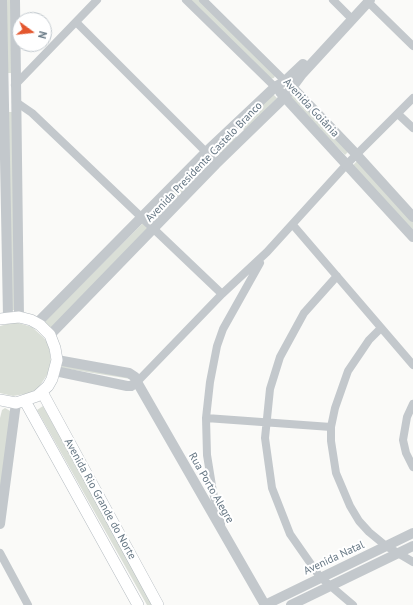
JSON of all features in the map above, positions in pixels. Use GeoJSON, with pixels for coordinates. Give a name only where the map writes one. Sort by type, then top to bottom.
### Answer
{"type":"FeatureCollection","features":[{"type":"Feature","properties":{"kind":"main road"},"geometry":{"type":"LineString","coordinates":[[0,400],[20,402],[42,392],[48,386],[56,366],[55,348],[50,335],[37,324],[9,318]]}},
{"type":"Feature","properties":{"kind":"main road","name":"Avenida Rio Grande do Norte"},"geometry":{"type":"LineString","coordinates":[[42,392],[158,605]]}},
{"type":"Feature","properties":{"kind":"main road","name":"Avenida Rio Grande do Norte"},"geometry":{"type":"LineString","coordinates":[[20,402],[138,605]]}},
{"type":"Feature","properties":{"kind":"street"},"geometry":{"type":"LineString","coordinates":[[2,0],[1,81],[8,216],[9,318]]}},
{"type":"Feature","properties":{"kind":"street"},"geometry":{"type":"LineString","coordinates":[[9,318],[16,102],[15,0]]}},
{"type":"Feature","properties":{"kind":"street"},"geometry":{"type":"LineString","coordinates":[[15,85],[97,0]]}},
{"type":"Feature","properties":{"kind":"street","name":"Avenida Goiânia"},"geometry":{"type":"LineString","coordinates":[[186,0],[285,97],[413,238]]}},
{"type":"Feature","properties":{"kind":"street","name":"Avenida Goiânia"},"geometry":{"type":"LineString","coordinates":[[203,0],[357,155],[413,218]]}},
{"type":"Feature","properties":{"kind":"street"},"geometry":{"type":"LineString","coordinates":[[333,0],[350,17]]}},
{"type":"Feature","properties":{"kind":"street"},"geometry":{"type":"LineString","coordinates":[[367,1],[413,46]]}},
{"type":"Feature","properties":{"kind":"street","name":"Avenida Presidente Castelo Branco"},"geometry":{"type":"LineString","coordinates":[[50,335],[154,230],[216,164],[285,97],[288,84],[350,17],[367,1]]}},
{"type":"Feature","properties":{"kind":"street"},"geometry":{"type":"LineString","coordinates":[[76,22],[206,152],[216,164]]}},
{"type":"Feature","properties":{"kind":"street"},"geometry":{"type":"LineString","coordinates":[[1,81],[8,81],[15,85]]}},
{"type":"Feature","properties":{"kind":"street","name":"Avenida Presidente Castelo Branco"},"geometry":{"type":"LineString","coordinates":[[37,324],[206,152],[275,87],[288,84]]}},
{"type":"Feature","properties":{"kind":"street"},"geometry":{"type":"LineString","coordinates":[[2,97],[9,105],[16,102]]}},
{"type":"Feature","properties":{"kind":"street"},"geometry":{"type":"LineString","coordinates":[[56,366],[126,386],[131,386],[137,382],[222,294],[267,252],[347,164],[413,98]]}},
{"type":"Feature","properties":{"kind":"street"},"geometry":{"type":"LineString","coordinates":[[16,102],[32,112],[222,294]]}},
{"type":"Feature","properties":{"kind":"street"},"geometry":{"type":"LineString","coordinates":[[398,114],[413,128]]}},
{"type":"Feature","properties":{"kind":"street"},"geometry":{"type":"LineString","coordinates":[[234,126],[244,137]]}},
{"type":"Feature","properties":{"kind":"street"},"geometry":{"type":"LineString","coordinates":[[0,208],[8,216]]}},
{"type":"Feature","properties":{"kind":"street"},"geometry":{"type":"LineString","coordinates":[[293,225],[380,329],[413,365]]}},
{"type":"Feature","properties":{"kind":"street"},"geometry":{"type":"LineString","coordinates":[[224,534],[210,473],[206,418],[213,364],[223,329],[250,279],[267,252]]}},
{"type":"Feature","properties":{"kind":"street"},"geometry":{"type":"LineString","coordinates":[[337,276],[304,313],[286,341],[270,389],[265,422],[266,455],[277,504],[296,544],[320,577],[329,586],[354,605]]}},
{"type":"Feature","properties":{"kind":"street"},"geometry":{"type":"LineString","coordinates":[[380,329],[369,340],[348,371],[335,408],[331,427],[331,441],[336,473],[345,495],[360,521],[369,532],[386,546],[397,554],[413,562]]}},
{"type":"Feature","properties":{"kind":"street","name":"Rua Porto Alegre"},"geometry":{"type":"LineString","coordinates":[[137,382],[264,605]]}},
{"type":"Feature","properties":{"kind":"street"},"geometry":{"type":"LineString","coordinates":[[0,524],[20,402]]}},
{"type":"Feature","properties":{"kind":"street"},"geometry":{"type":"LineString","coordinates":[[413,404],[407,417],[403,440],[406,452],[413,467]]}},
{"type":"Feature","properties":{"kind":"street"},"geometry":{"type":"LineString","coordinates":[[206,418],[331,427]]}},
{"type":"Feature","properties":{"kind":"street","name":"Avenida Natal"},"geometry":{"type":"LineString","coordinates":[[264,605],[413,533]]}},
{"type":"Feature","properties":{"kind":"street"},"geometry":{"type":"LineString","coordinates":[[291,605],[413,546]]}},
{"type":"Feature","properties":{"kind":"street"},"geometry":{"type":"LineString","coordinates":[[0,553],[28,605]]}},
{"type":"Feature","properties":{"kind":"shaded area"},"geometry":{"type":"Polygon","coordinates":[[[7,0],[11,0],[12,73],[7,73],[7,0]]]}},
{"type":"Feature","properties":{"kind":"shaded area"},"geometry":{"type":"Polygon","coordinates":[[[190,0],[199,0],[275,76],[274,78],[270,79],[190,0]]]}},
{"type":"Feature","properties":{"kind":"shaded area"},"geometry":{"type":"Polygon","coordinates":[[[271,92],[277,98],[245,131],[239,125],[271,92]]]}},
{"type":"Feature","properties":{"kind":"shaded area"},"geometry":{"type":"Polygon","coordinates":[[[292,94],[349,151],[345,155],[289,97],[292,94]]]}},
{"type":"Feature","properties":{"kind":"shaded area"},"geometry":{"type":"Polygon","coordinates":[[[8,112],[12,112],[17,310],[12,310],[8,112]]]}},
{"type":"Feature","properties":{"kind":"shaded area"},"geometry":{"type":"Polygon","coordinates":[[[232,133],[238,138],[221,156],[215,151],[232,133]]]}},
{"type":"Feature","properties":{"kind":"shaded area"},"geometry":{"type":"Polygon","coordinates":[[[204,158],[210,163],[157,218],[152,213],[204,158]]]}},
{"type":"Feature","properties":{"kind":"shaded area"},"geometry":{"type":"Polygon","coordinates":[[[358,160],[413,221],[413,231],[353,165],[358,160]]]}},
{"type":"Feature","properties":{"kind":"shaded area"},"geometry":{"type":"Polygon","coordinates":[[[143,223],[149,230],[50,330],[43,323],[143,223]]]}},
{"type":"Feature","properties":{"kind":"shaded area"},"geometry":{"type":"Polygon","coordinates":[[[15,322],[32,327],[44,338],[49,345],[51,363],[49,372],[39,387],[31,393],[13,396],[0,393],[0,326],[15,322]]]}},
{"type":"Feature","properties":{"kind":"shaded area"},"geometry":{"type":"Polygon","coordinates":[[[62,365],[132,376],[131,379],[61,368],[62,365]]]}},
{"type":"Feature","properties":{"kind":"shaded area"},"geometry":{"type":"Polygon","coordinates":[[[43,406],[154,605],[147,605],[37,410],[43,406]]]}},
{"type":"Feature","properties":{"kind":"shaded area"},"geometry":{"type":"Polygon","coordinates":[[[5,408],[12,412],[0,504],[0,418],[2,410],[5,408]]]}}]}
